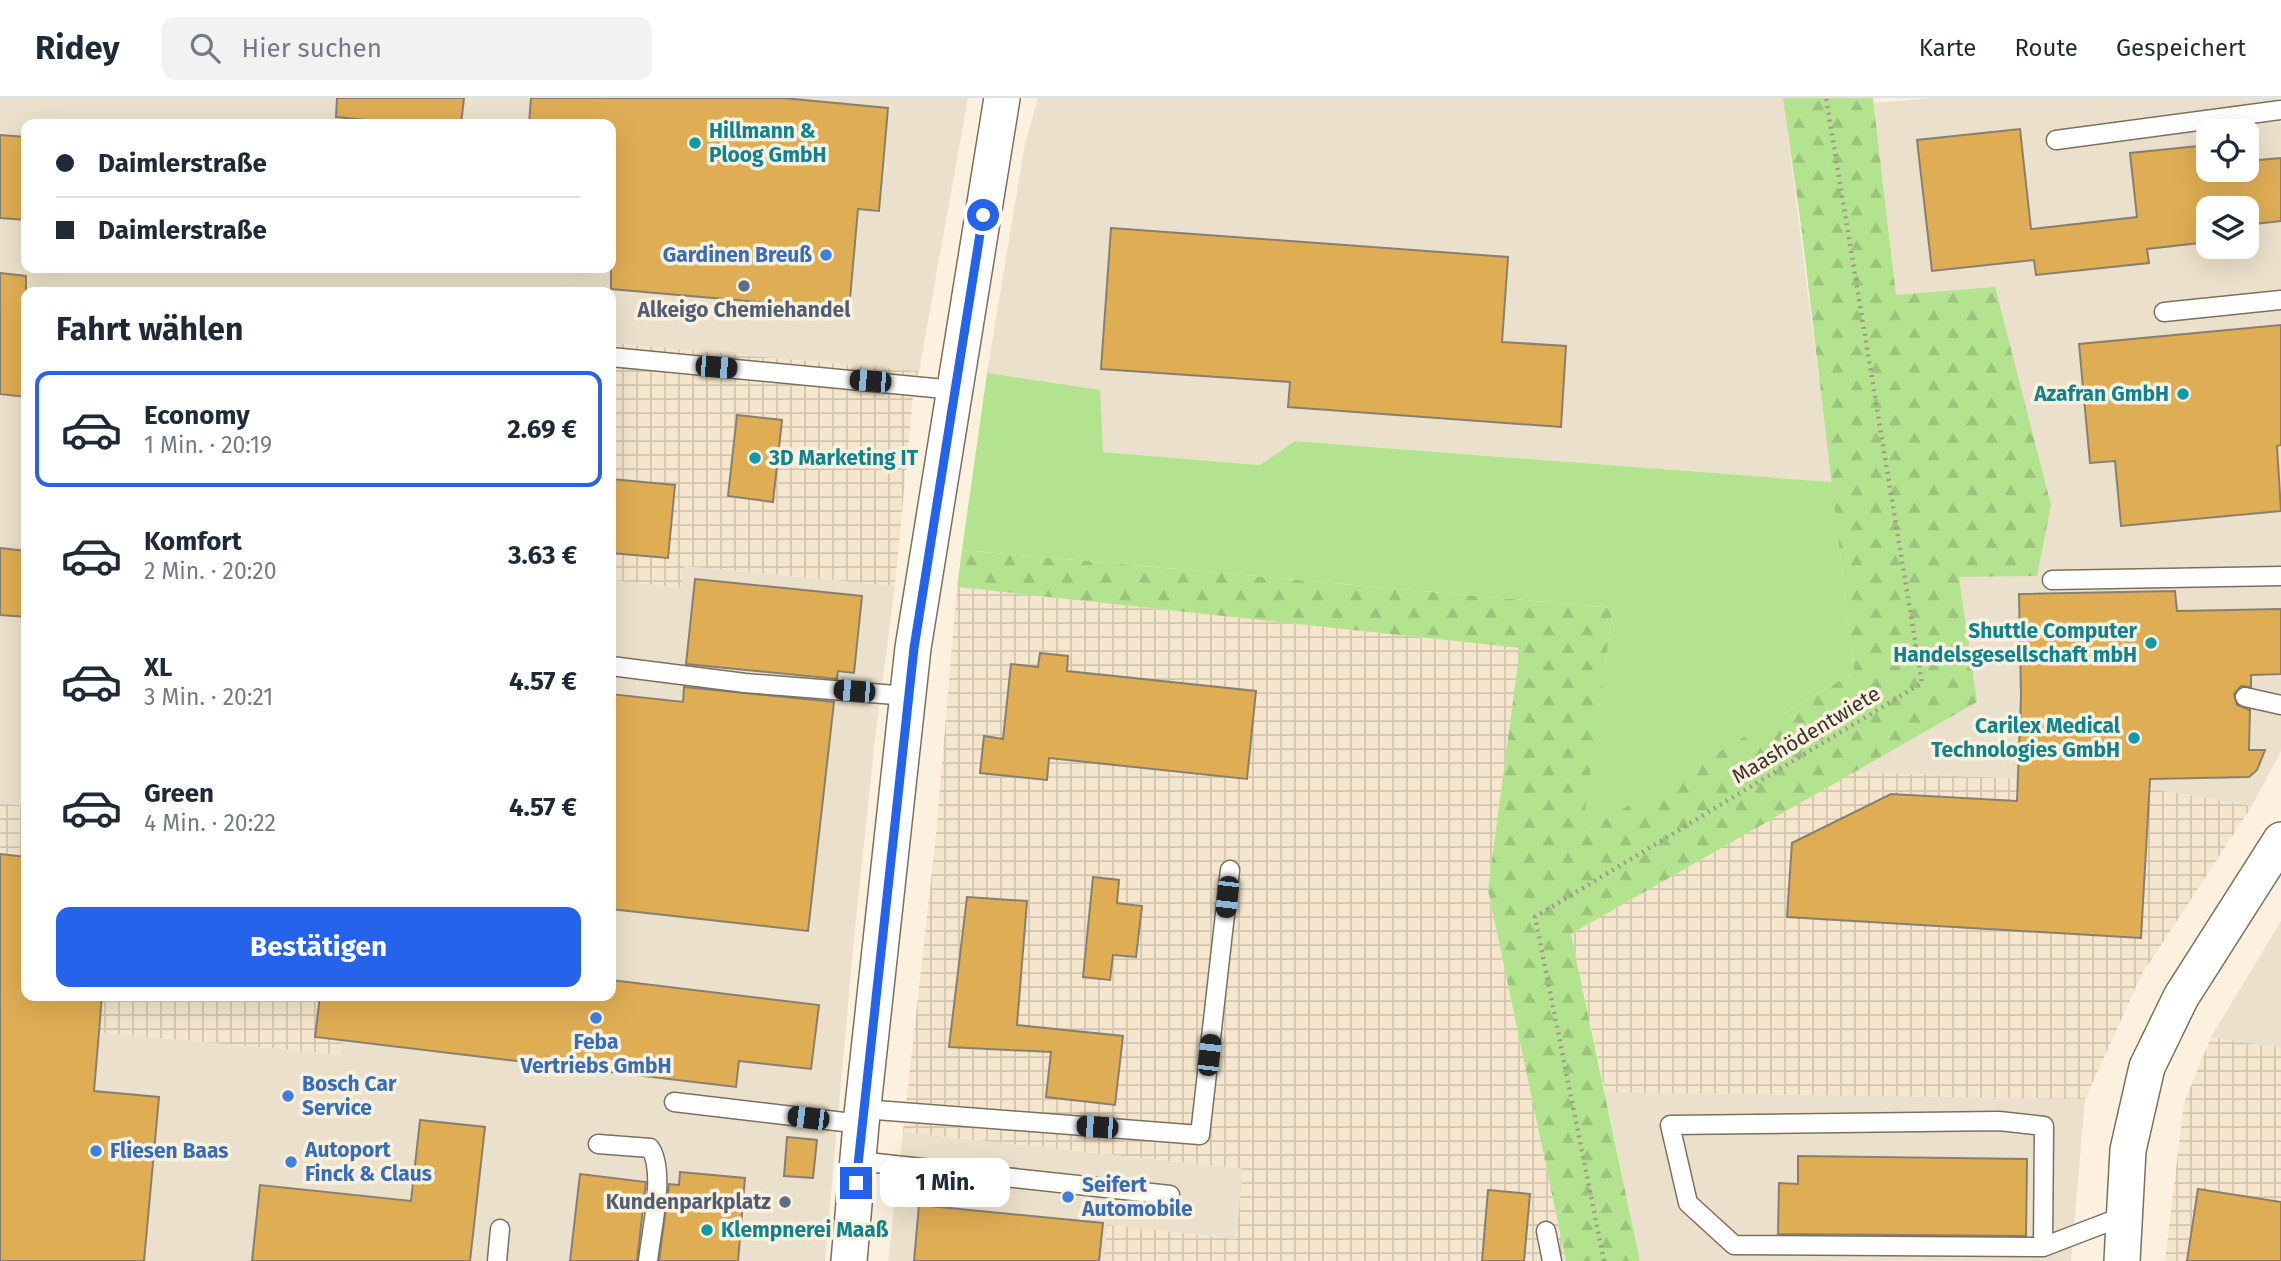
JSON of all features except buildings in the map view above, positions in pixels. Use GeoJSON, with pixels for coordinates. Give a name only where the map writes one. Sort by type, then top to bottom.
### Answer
{"type":"FeatureCollection","features":[{"type":"Feature","properties":{"kind":"street"},"geometry":{"type":"LineString","coordinates":[[849,1261],[862,1117],[914,648],[1002,98]]}},
{"type":"Feature","properties":{"kind":"street"},"geometry":{"type":"LineString","coordinates":[[2122,1261],[2128,1150],[2147,1068],[2181,997],[2281,840]]}},
{"type":"Feature","properties":{"kind":"lane"},"geometry":{"type":"LineString","coordinates":[[2056,140],[2281,110]]}},
{"type":"Feature","properties":{"kind":"lane"},"geometry":{"type":"LineString","coordinates":[[2164,312],[2281,300]]}},
{"type":"Feature","properties":{"kind":"lane"},"geometry":{"type":"LineString","coordinates":[[616,357],[955,390]]}},
{"type":"Feature","properties":{"kind":"lane"},"geometry":{"type":"LineString","coordinates":[[2052,579],[2281,576]]}},
{"type":"Feature","properties":{"kind":"lane"},"geometry":{"type":"LineString","coordinates":[[616,667],[745,683],[908,696]]}},
{"type":"Feature","properties":{"kind":"lane"},"geometry":{"type":"LineString","coordinates":[[2245,697],[2281,705]]}},
{"type":"Feature","properties":{"kind":"lane"},"geometry":{"type":"LineString","coordinates":[[674,1102],[862,1117],[1200,1135],[1230,870]]}},
{"type":"Feature","properties":{"kind":"lane"},"geometry":{"type":"LineString","coordinates":[[2043,1247],[2044,1126],[1999,1121],[1670,1125],[1688,1203],[1734,1245],[2043,1247],[2124,1216]]}},
{"type":"Feature","properties":{"kind":"lane"},"geometry":{"type":"LineString","coordinates":[[598,1144],[650,1148],[656,1156],[658,1182],[648,1261]]}},
{"type":"Feature","properties":{"kind":"lane"},"geometry":{"type":"LineString","coordinates":[[858,1161],[1170,1195]]}},
{"type":"Feature","properties":{"kind":"lane"},"geometry":{"type":"LineString","coordinates":[[497,1261],[500,1229]]}},
{"type":"Feature","properties":{"kind":"lane"},"geometry":{"type":"LineString","coordinates":[[1546,1231],[1552,1261]]}},
{"type":"Feature","properties":{"kind":"path","name":"Maashödentwiete"},"geometry":{"type":"LineString","coordinates":[[1604,1261],[1535,917],[1922,683],[1826,98]]}},
{"type":"Feature","properties":{"kind":"shaded area"},"geometry":{"type":"Polygon","coordinates":[[[0,98],[968,98],[919,371],[616,343],[616,287],[21,287],[21,805],[0,803],[0,98]]]}},
{"type":"Feature","properties":{"kind":"shaded area"},"geometry":{"type":"Polygon","coordinates":[[[1038,98],[1783,98],[1832,482],[1296,441],[1261,465],[1103,452],[987,373],[1025,144],[1038,98]]]}},
{"type":"Feature","properties":{"kind":"shaded area"},"geometry":{"type":"Polygon","coordinates":[[[1931,98],[2277,98],[2281,125],[2281,751],[2252,806],[2113,782],[1854,772],[1977,702],[1896,295],[1874,103],[1931,98]]]}},
{"type":"Feature","properties":{"kind":"shaded area"},"geometry":{"type":"Polygon","coordinates":[[[616,343],[919,371],[914,385],[895,586],[684,566],[681,588],[616,581],[616,343]]]}},
{"type":"Feature","properties":{"kind":"shaded area"},"geometry":{"type":"Polygon","coordinates":[[[683,566],[895,586],[875,738],[853,949],[825,1261],[0,1261],[0,1023],[340,1055],[347,1001],[616,1001],[616,581],[680,588],[683,566]]]}},
{"type":"Feature","properties":{"kind":"shaded area"},"geometry":{"type":"Polygon","coordinates":[[[957,587],[1521,648],[1488,890],[1566,1261],[1104,1261],[1107,1225],[1236,1239],[1243,1169],[903,1132],[936,835],[957,587]]]}},
{"type":"Feature","properties":{"kind":"shaded area"},"geometry":{"type":"Polygon","coordinates":[[[1854,772],[2113,782],[2252,806],[2142,974],[2085,1099],[1605,1092],[1571,934],[1854,772]]]}},
{"type":"Feature","properties":{"kind":"shaded area"},"geometry":{"type":"Polygon","coordinates":[[[0,803],[21,805],[21,1001],[347,1001],[341,1055],[0,1023],[0,803]]]}},
{"type":"Feature","properties":{"kind":"shaded area"},"geometry":{"type":"Polygon","coordinates":[[[2281,921],[2281,1048],[2211,1037],[2254,966],[2281,921]]]}},
{"type":"Feature","properties":{"kind":"shaded area"},"geometry":{"type":"Polygon","coordinates":[[[2211,1037],[2281,1048],[2281,1261],[2165,1261],[2184,1103],[2211,1037]]]}},
{"type":"Feature","properties":{"kind":"shaded area"},"geometry":{"type":"Polygon","coordinates":[[[1605,1092],[2085,1099],[2071,1261],[1640,1261],[1605,1092]]]}},
{"type":"Feature","properties":{"kind":"shaded area","name":"Seifert Automobile"},"geometry":{"type":"Polygon","coordinates":[[[903,1132],[1243,1169],[1236,1239],[1108,1225],[1104,1261],[888,1261],[903,1132]]]}},
{"type":"Feature","properties":{"kind":"green space"},"geometry":{"type":"Polygon","coordinates":[[[1783,98],[1873,98],[1896,295],[1995,287],[2051,505],[2037,576],[1959,577],[1977,702],[1571,934],[1640,1261],[1566,1261],[1488,890],[1520,648],[957,587],[962,550],[1613,608],[1582,833],[1854,672],[1802,233],[1783,98]]]}},
{"type":"Feature","properties":{"kind":"green space"},"geometry":{"type":"Polygon","coordinates":[[[987,373],[1100,390],[1103,452],[1260,465],[1295,441],[1832,482],[1854,672],[1581,834],[1613,608],[962,550],[987,373]]]}},
{"type":"Feature","properties":{"kind":"place","name":"Hillmann & Ploog GmbH"},"geometry":{"type":"Point","coordinates":[695,143]}},
{"type":"Feature","properties":{"kind":"place","name":"Gardinen Breuß"},"geometry":{"type":"Point","coordinates":[826,255]}},
{"type":"Feature","properties":{"kind":"place","name":"Alkeigo Chemiehandel"},"geometry":{"type":"Point","coordinates":[744,286]}},
{"type":"Feature","properties":{"kind":"place","name":"Azafran GmbH"},"geometry":{"type":"Point","coordinates":[2183,394]}},
{"type":"Feature","properties":{"kind":"place","name":"3D Marketing IT"},"geometry":{"type":"Point","coordinates":[755,458]}},
{"type":"Feature","properties":{"kind":"place","name":"Shuttle Computer Handelsgesellschaft mbH"},"geometry":{"type":"Point","coordinates":[2151,643]}},
{"type":"Feature","properties":{"kind":"place","name":"Carilex Medical Technologies GmbH"},"geometry":{"type":"Point","coordinates":[2134,738]}},
{"type":"Feature","properties":{"kind":"place","name":"Feba Vertriebs GmbH"},"geometry":{"type":"Point","coordinates":[596,1018]}},
{"type":"Feature","properties":{"kind":"place","name":"Bosch Car Service"},"geometry":{"type":"Point","coordinates":[288,1096]}},
{"type":"Feature","properties":{"kind":"place","name":"Fliesen Baas"},"geometry":{"type":"Point","coordinates":[96,1151]}},
{"type":"Feature","properties":{"kind":"place","name":"Autoport Finck & Claus"},"geometry":{"type":"Point","coordinates":[291,1162]}},
{"type":"Feature","properties":{"kind":"place","name":"Seifert Automobile"},"geometry":{"type":"Point","coordinates":[1068,1197]}},
{"type":"Feature","properties":{"kind":"place","name":"Kundenparkplatz"},"geometry":{"type":"Point","coordinates":[785,1202]}},
{"type":"Feature","properties":{"kind":"place","name":"Klempnerei Maaß"},"geometry":{"type":"Point","coordinates":[707,1230]}},
{"type":"Feature","properties":{"kind":"route"},"geometry":{"type":"LineString","coordinates":[[856,1183],[914,648],[983,215]]}}]}
